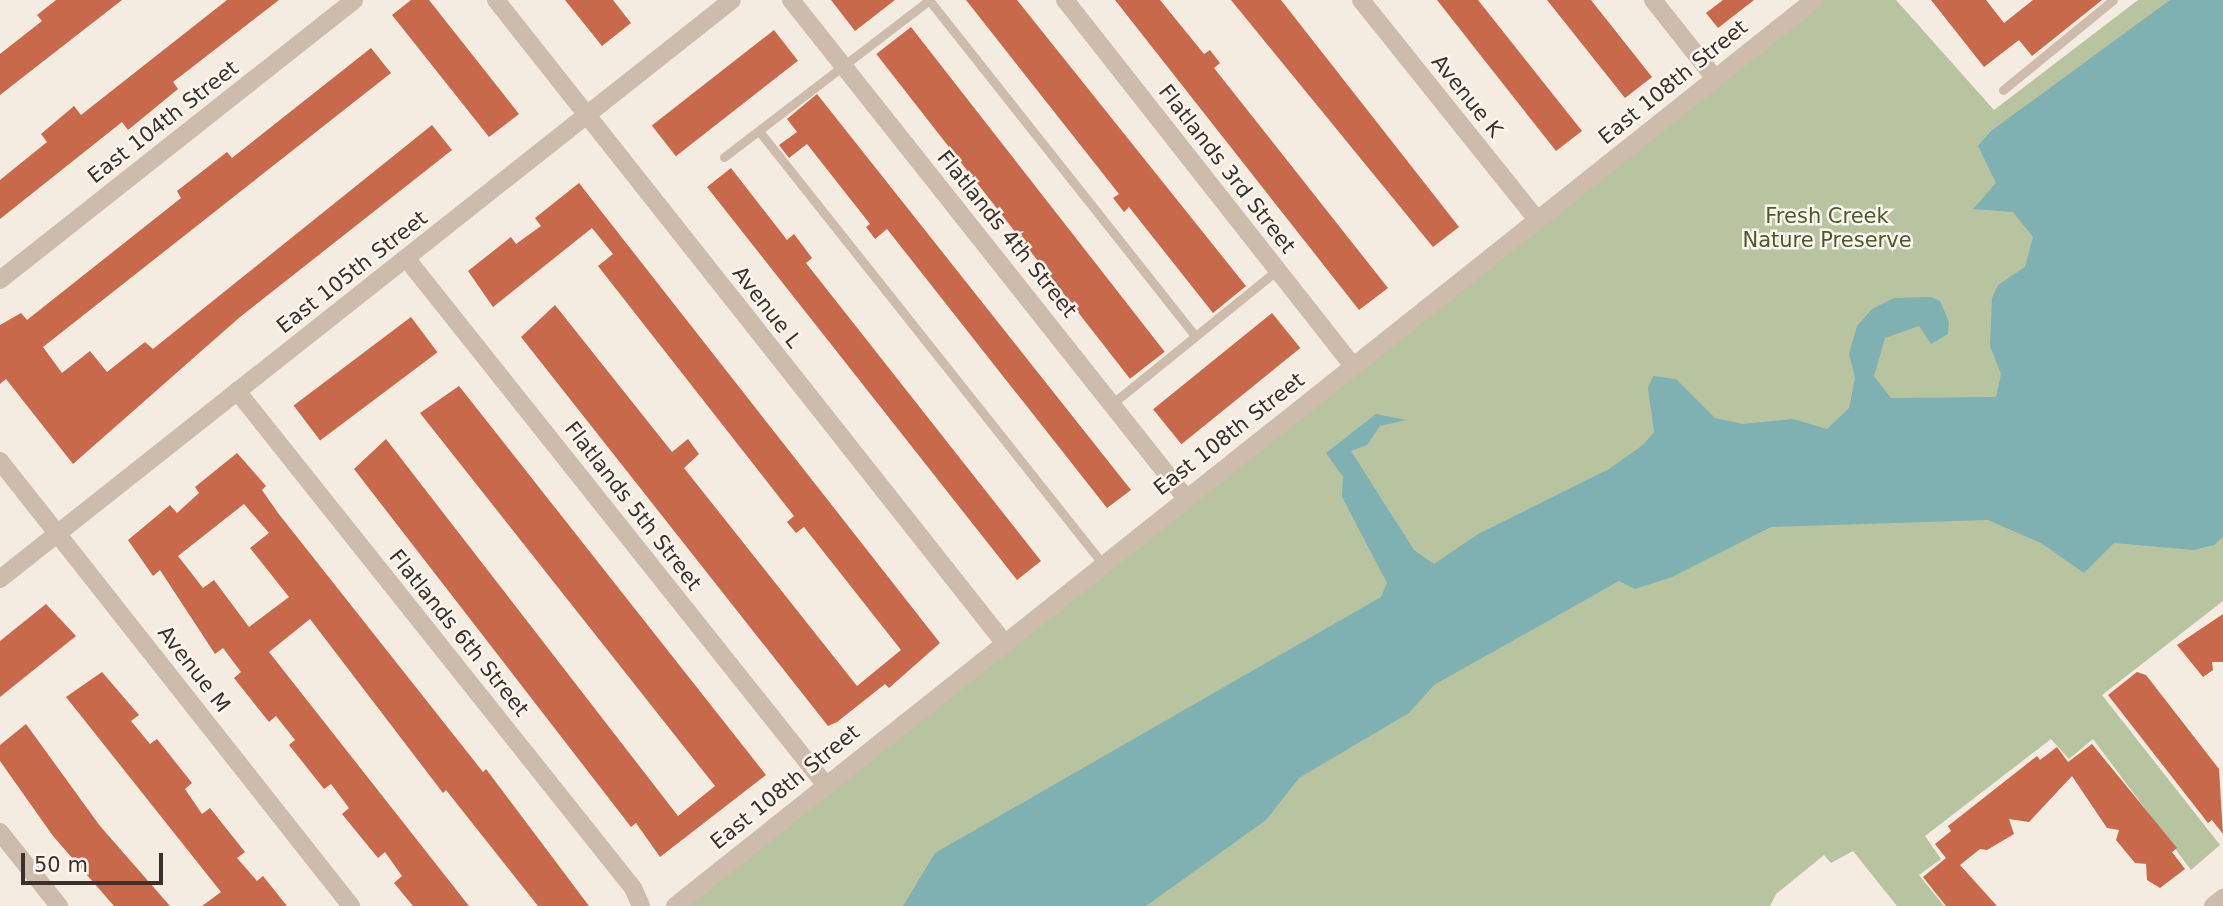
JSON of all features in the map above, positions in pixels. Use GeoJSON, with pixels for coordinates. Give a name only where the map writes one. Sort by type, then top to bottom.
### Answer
{"type":"FeatureCollection","features":[{"type":"Feature","properties":{"kind":"street","name":"East 104th Street"},"geometry":{"type":"LineString","coordinates":[[0,280],[354,0]]}},
{"type":"Feature","properties":{"kind":"street","name":"Avenue L"},"geometry":{"type":"LineString","coordinates":[[496,0],[1003,641]]}},
{"type":"Feature","properties":{"kind":"street","name":"East 105th Street"},"geometry":{"type":"LineString","coordinates":[[0,579],[732,0]]}},
{"type":"Feature","properties":{"kind":"street","name":"Flatlands 4th Street"},"geometry":{"type":"LineString","coordinates":[[791,0],[1186,498]]}},
{"type":"Feature","properties":{"kind":"street","name":"Flatlands 3rd Street"},"geometry":{"type":"LineString","coordinates":[[1065,0],[1353,366]]}},
{"type":"Feature","properties":{"kind":"street","name":"Avenue K"},"geometry":{"type":"LineString","coordinates":[[1361,0],[1537,220]]}},
{"type":"Feature","properties":{"kind":"street"},"geometry":{"type":"LineString","coordinates":[[1653,0],[1714,77]]}},
{"type":"Feature","properties":{"kind":"street","name":"East 108th Street"},"geometry":{"type":"LineString","coordinates":[[675,906],[824,783],[1814,0]]}},
{"type":"Feature","properties":{"kind":"street","name":"Flatlands 5th Street"},"geometry":{"type":"LineString","coordinates":[[406,258],[824,783]]}},
{"type":"Feature","properties":{"kind":"street","name":"Flatlands 6th Street"},"geometry":{"type":"LineString","coordinates":[[237,391],[633,888],[641,906]]}},
{"type":"Feature","properties":{"kind":"street","name":"Avenue M"},"geometry":{"type":"LineString","coordinates":[[0,461],[351,906]]}},
{"type":"Feature","properties":{"kind":"street"},"geometry":{"type":"LineString","coordinates":[[0,832],[59,906]]}},
{"type":"Feature","properties":{"kind":"street"},"geometry":{"type":"LineString","coordinates":[[2213,906],[2223,898]]}},
{"type":"Feature","properties":{"kind":"lane"},"geometry":{"type":"LineString","coordinates":[[724,158],[929,0],[1195,336]]}},
{"type":"Feature","properties":{"kind":"lane"},"geometry":{"type":"LineString","coordinates":[[2003,90],[2113,0]]}},
{"type":"Feature","properties":{"kind":"lane"},"geometry":{"type":"LineString","coordinates":[[759,131],[1102,563]]}},
{"type":"Feature","properties":{"kind":"lane"},"geometry":{"type":"LineString","coordinates":[[1113,403],[1277,270]]}},
{"type":"Feature","properties":{"kind":"green space","name":"Fresh Creek Nature Preserve"},"geometry":{"type":"Polygon","coordinates":[[[1815,0],[1896,0],[1994,110],[2138,0],[2221,0],[2041,236],[2010,397],[1828,437],[1668,458],[927,906],[676,906],[1815,0]]]}},
{"type":"Feature","properties":{"kind":"green space"},"geometry":{"type":"Polygon","coordinates":[[[1981,501],[2095,540],[2223,512],[2223,601],[2102,695],[2220,845],[2191,870],[2093,739],[2069,759],[2051,739],[1925,836],[1941,859],[1919,875],[1944,906],[1897,906],[1853,851],[1831,863],[1824,855],[1776,894],[1770,906],[1113,906],[1293,764],[1619,567],[1771,513],[1981,501]]]}},
{"type":"Feature","properties":{"kind":"water"},"geometry":{"type":"Polygon","coordinates":[[[2170,0],[2223,0],[2223,537],[2214,545],[2194,550],[2114,543],[2084,573],[2041,543],[1988,520],[1771,527],[1672,577],[1635,589],[1619,581],[1434,685],[1409,713],[1299,778],[1266,820],[1146,906],[903,906],[935,853],[1381,597],[1387,583],[1342,497],[1343,477],[1326,453],[1376,414],[1406,420],[1380,426],[1367,445],[1351,451],[1414,550],[1434,564],[1478,534],[1609,469],[1643,445],[1654,432],[1648,388],[1653,376],[1676,379],[1715,418],[1742,424],[1793,419],[1827,429],[1849,408],[1855,378],[1849,354],[1857,326],[1872,309],[1894,298],[1931,297],[1940,301],[1949,322],[1948,334],[1931,344],[1919,326],[1885,338],[1874,376],[1891,398],[1996,397],[2001,374],[1990,346],[1992,298],[1998,285],[2025,267],[2033,237],[2013,212],[1973,209],[1996,183],[1978,146],[1991,131],[2170,0]]]}},
{"type":"Feature","properties":{"kind":"building"},"geometry":{"type":"Polygon","coordinates":[[[56,0],[122,0],[0,95],[0,54],[42,21],[37,15],[56,0]]]}},
{"type":"Feature","properties":{"kind":"building"},"geometry":{"type":"Polygon","coordinates":[[[227,0],[279,0],[173,82],[178,89],[128,130],[122,122],[0,219],[0,180],[47,142],[41,134],[74,106],[81,115],[227,0]]]}},
{"type":"Feature","properties":{"kind":"building"},"geometry":{"type":"Polygon","coordinates":[[[411,0],[429,0],[519,114],[489,137],[392,15],[411,0]]]}},
{"type":"Feature","properties":{"kind":"building"},"geometry":{"type":"Polygon","coordinates":[[[565,0],[613,0],[631,23],[602,46],[565,0]]]}},
{"type":"Feature","properties":{"kind":"building"},"geometry":{"type":"Polygon","coordinates":[[[831,0],[895,0],[855,31],[831,0]]]}},
{"type":"Feature","properties":{"kind":"building"},"geometry":{"type":"Polygon","coordinates":[[[966,0],[1017,0],[1246,286],[1213,313],[1129,207],[1124,212],[1113,198],[1119,194],[966,0]]]}},
{"type":"Feature","properties":{"kind":"building"},"geometry":{"type":"Polygon","coordinates":[[[1115,0],[1160,0],[1204,54],[1210,50],[1220,63],[1214,68],[1388,288],[1359,310],[1115,0]]]}},
{"type":"Feature","properties":{"kind":"building"},"geometry":{"type":"Polygon","coordinates":[[[1231,0],[1281,0],[1459,227],[1433,247],[1231,0]]]}},
{"type":"Feature","properties":{"kind":"building"},"geometry":{"type":"Polygon","coordinates":[[[1437,0],[1478,0],[1582,131],[1556,151],[1437,0]]]}},
{"type":"Feature","properties":{"kind":"building"},"geometry":{"type":"Polygon","coordinates":[[[1547,0],[1591,0],[1652,77],[1625,98],[1547,0]]]}},
{"type":"Feature","properties":{"kind":"building"},"geometry":{"type":"Polygon","coordinates":[[[1723,0],[1754,0],[1718,28],[1706,13],[1723,0]]]}},
{"type":"Feature","properties":{"kind":"building"},"geometry":{"type":"Polygon","coordinates":[[[1931,0],[1986,0],[2004,23],[2033,0],[2102,0],[2032,56],[2019,40],[1984,67],[1931,0]]]}},
{"type":"Feature","properties":{"kind":"building"},"geometry":{"type":"Polygon","coordinates":[[[911,27],[1165,352],[1130,379],[876,54],[911,27]]]}},
{"type":"Feature","properties":{"kind":"building"},"geometry":{"type":"Polygon","coordinates":[[[774,30],[798,61],[676,156],[652,125],[774,30]]]}},
{"type":"Feature","properties":{"kind":"building"},"geometry":{"type":"Polygon","coordinates":[[[371,48],[391,73],[43,347],[62,373],[90,351],[107,372],[145,342],[153,349],[432,125],[452,150],[240,317],[73,464],[6,379],[0,384],[0,325],[21,313],[27,320],[181,198],[177,191],[227,152],[232,158],[371,48]]]}},
{"type":"Feature","properties":{"kind":"building"},"geometry":{"type":"Polygon","coordinates":[[[817,94],[1131,490],[1107,508],[887,229],[875,239],[866,227],[870,224],[807,144],[789,158],[779,145],[797,132],[787,119],[817,94]]]}},
{"type":"Feature","properties":{"kind":"building"},"geometry":{"type":"Polygon","coordinates":[[[731,168],[787,240],[794,234],[812,258],[806,263],[1041,561],[1017,580],[707,187],[731,168]]]}},
{"type":"Feature","properties":{"kind":"building"},"geometry":{"type":"Polygon","coordinates":[[[579,183],[940,643],[889,688],[885,684],[837,722],[828,726],[521,337],[555,305],[672,452],[688,439],[699,454],[684,468],[857,686],[901,650],[804,527],[796,533],[787,522],[794,516],[598,266],[613,254],[592,228],[493,307],[468,271],[511,237],[516,244],[541,226],[535,218],[579,183]]]}},
{"type":"Feature","properties":{"kind":"building"},"geometry":{"type":"Polygon","coordinates":[[[1272,313],[1300,348],[1181,444],[1153,409],[1272,313]]]}},
{"type":"Feature","properties":{"kind":"building"},"geometry":{"type":"Polygon","coordinates":[[[411,317],[437,352],[320,441],[294,405],[411,317]]]}},
{"type":"Feature","properties":{"kind":"building"},"geometry":{"type":"Polygon","coordinates":[[[459,386],[766,775],[660,857],[636,823],[631,827],[354,469],[386,439],[678,816],[715,786],[420,413],[459,386]]]}},
{"type":"Feature","properties":{"kind":"building"},"geometry":{"type":"Polygon","coordinates":[[[237,453],[266,486],[262,490],[278,513],[483,772],[486,769],[589,906],[538,906],[446,790],[443,793],[310,619],[269,652],[469,906],[413,906],[394,883],[402,876],[385,852],[378,858],[342,814],[349,808],[331,784],[324,789],[289,745],[295,740],[276,716],[269,722],[234,678],[241,672],[223,648],[215,654],[160,570],[153,576],[128,540],[170,505],[177,513],[199,493],[195,487],[237,453]],[[244,504],[178,556],[203,588],[214,580],[249,627],[289,597],[250,548],[269,533],[244,504]]]}},
{"type":"Feature","properties":{"kind":"building"},"geometry":{"type":"Polygon","coordinates":[[[46,604],[76,636],[0,697],[0,641],[46,604]]]}},
{"type":"Feature","properties":{"kind":"building"},"geometry":{"type":"Polygon","coordinates":[[[2223,614],[2223,662],[2212,662],[2213,670],[2203,677],[2177,645],[2223,614]]]}},
{"type":"Feature","properties":{"kind":"building"},"geometry":{"type":"Polygon","coordinates":[[[102,672],[139,715],[131,721],[150,744],[157,739],[192,783],[185,789],[202,814],[210,808],[245,852],[237,858],[257,881],[263,876],[287,906],[202,906],[221,892],[66,697],[102,672]]]}},
{"type":"Feature","properties":{"kind":"building"},"geometry":{"type":"Polygon","coordinates":[[[2137,672],[2146,675],[2219,769],[2223,834],[2212,820],[2208,823],[2108,695],[2137,672]]]}},
{"type":"Feature","properties":{"kind":"building"},"geometry":{"type":"Polygon","coordinates":[[[26,724],[100,826],[170,906],[114,906],[53,836],[0,761],[0,745],[26,724]]]}},
{"type":"Feature","properties":{"kind":"building"},"geometry":{"type":"Polygon","coordinates":[[[2092,744],[2177,848],[2172,852],[2185,869],[2160,888],[2147,880],[2146,864],[2135,863],[2116,840],[2119,830],[2107,828],[2072,776],[2029,822],[2009,819],[2014,834],[1987,850],[1980,849],[1960,865],[1997,906],[1946,906],[1923,877],[1946,858],[1935,844],[1951,831],[1948,826],[2037,756],[2040,760],[2057,747],[2068,762],[2092,744]]]}}]}
